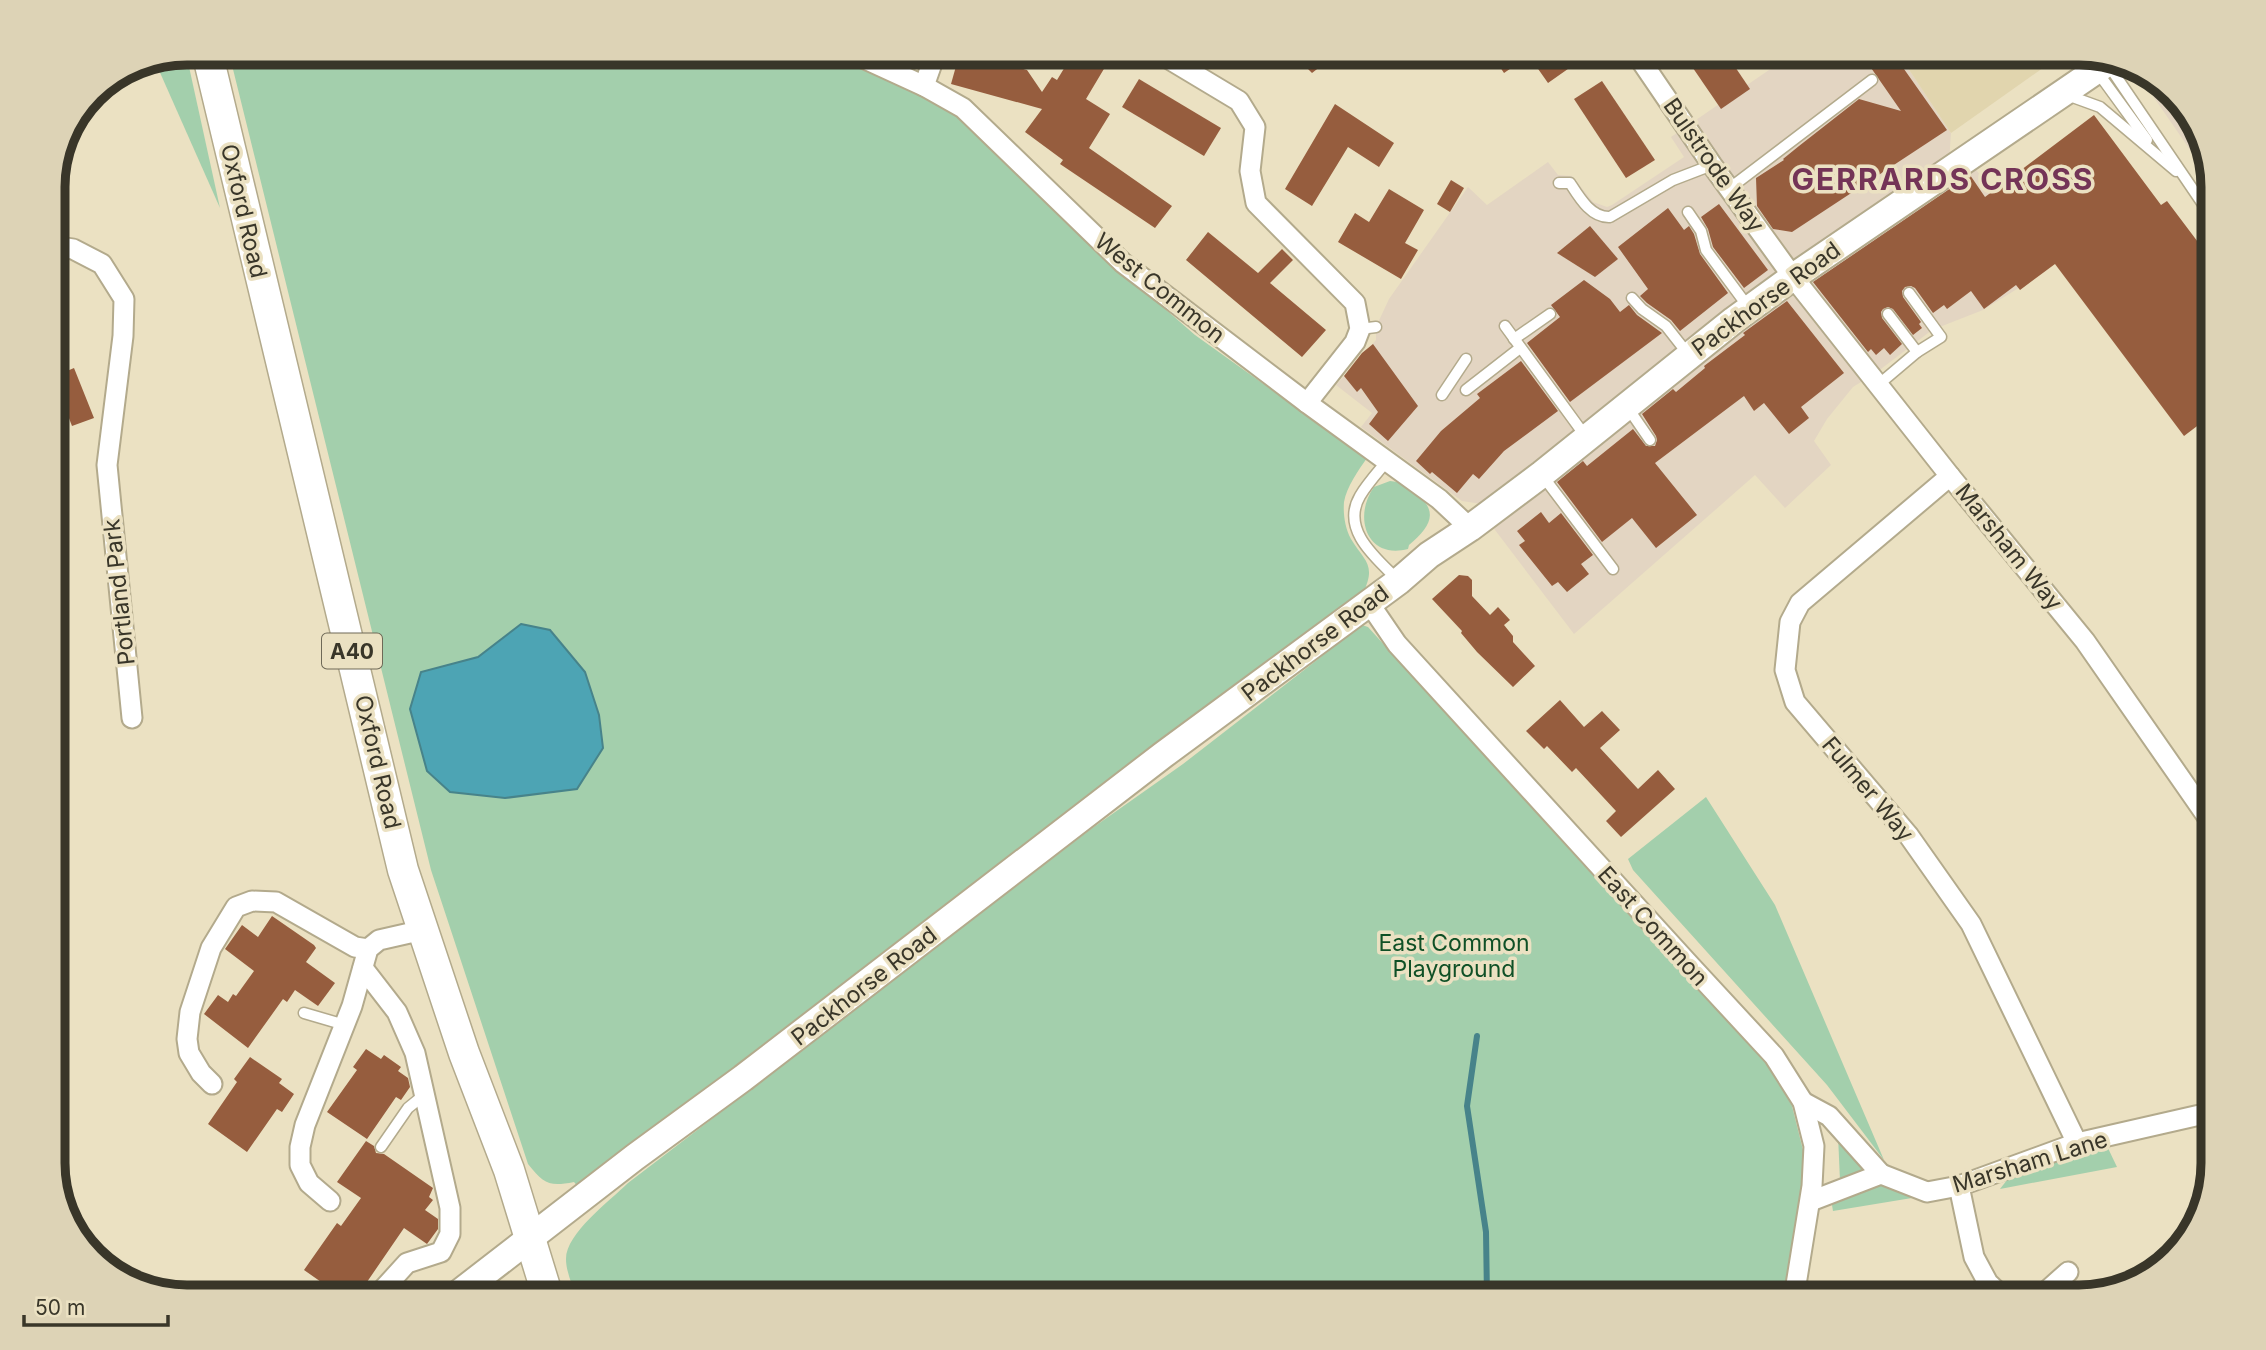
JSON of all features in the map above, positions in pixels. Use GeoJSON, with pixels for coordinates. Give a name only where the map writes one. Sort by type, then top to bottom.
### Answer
{"type":"FeatureCollection","features":[{"type":"Feature","properties":{"kind":"main road","name":"Oxford Road"},"geometry":{"type":"LineString","coordinates":[[209,65],[403,870],[464,1053],[509,1170],[544,1285]]}},
{"type":"Feature","properties":{"kind":"main road","name":"Packhorse Road"},"geometry":{"type":"LineString","coordinates":[[470,1285],[635,1157],[743,1079],[1102,802],[1399,581],[1429,555],[1542,474],[1750,309],[2100,67]]}},
{"type":"Feature","properties":{"kind":"street","name":"West Common"},"geometry":{"type":"LineString","coordinates":[[878,65],[924,86],[962,108],[1123,263],[1439,499],[1470,528]]}},
{"type":"Feature","properties":{"kind":"street"},"geometry":{"type":"LineString","coordinates":[[924,86],[931,65]]}},
{"type":"Feature","properties":{"kind":"street"},"geometry":{"type":"LineString","coordinates":[[1179,65],[1239,101],[1255,127],[1250,171],[1256,203],[1355,303],[1368,328],[1307,402]]}},
{"type":"Feature","properties":{"kind":"street","name":"Bulstrode Way"},"geometry":{"type":"LineString","coordinates":[[1644,65],[1793,277]]}},
{"type":"Feature","properties":{"kind":"street","name":"Portland Park"},"geometry":{"type":"LineString","coordinates":[[65,248],[73,249],[102,264],[124,299],[123,336],[107,466],[132,718]]}},
{"type":"Feature","properties":{"kind":"street","name":"Marsham Way"},"geometry":{"type":"LineString","coordinates":[[1793,277],[2085,641],[2201,808]]}},
{"type":"Feature","properties":{"kind":"street","name":"Fulmer Way"},"geometry":{"type":"LineString","coordinates":[[1950,476],[1800,603],[1790,622],[1785,670],[1795,702],[1909,836],[1970,924],[2077,1143]]}},
{"type":"Feature","properties":{"kind":"street","name":"East Common"},"geometry":{"type":"LineString","coordinates":[[1369,603],[1397,644],[1774,1056],[1803,1102],[1814,1146],[1811,1201],[1796,1285]]}},
{"type":"Feature","properties":{"kind":"street"},"geometry":{"type":"LineString","coordinates":[[212,1084],[201,1073],[189,1053],[187,1039],[190,1012],[211,948],[236,906],[252,901],[276,902],[355,947],[368,949]]}},
{"type":"Feature","properties":{"kind":"street"},"geometry":{"type":"LineString","coordinates":[[330,1201],[309,1183],[300,1165],[300,1147],[305,1125],[345,1025],[368,949],[379,940],[423,930]]}},
{"type":"Feature","properties":{"kind":"street"},"geometry":{"type":"LineString","coordinates":[[363,968],[397,1012],[415,1053],[450,1208],[450,1234],[442,1252],[407,1263],[387,1285]]}},
{"type":"Feature","properties":{"kind":"street"},"geometry":{"type":"LineString","coordinates":[[1803,1102],[1829,1116],[1881,1174],[1811,1201]]}},
{"type":"Feature","properties":{"kind":"street","name":"Marsham Lane"},"geometry":{"type":"LineString","coordinates":[[1881,1174],[1927,1192],[1959,1185],[2077,1143],[2201,1114]]}},
{"type":"Feature","properties":{"kind":"street"},"geometry":{"type":"LineString","coordinates":[[1959,1185],[1974,1257],[1990,1285]]}},
{"type":"Feature","properties":{"kind":"street"},"geometry":{"type":"LineString","coordinates":[[2053,1285],[2068,1272]]}},
{"type":"Feature","properties":{"kind":"lane"},"geometry":{"type":"LineString","coordinates":[[2108,68],[2143,136],[2161,157]]}},
{"type":"Feature","properties":{"kind":"lane"},"geometry":{"type":"LineString","coordinates":[[2109,69],[2201,202]]}},
{"type":"Feature","properties":{"kind":"lane"},"geometry":{"type":"LineString","coordinates":[[1730,188],[1872,80]]}},
{"type":"Feature","properties":{"kind":"lane"},"geometry":{"type":"LineString","coordinates":[[2063,94],[2100,107],[2189,184]]}},
{"type":"Feature","properties":{"kind":"lane"},"geometry":{"type":"LineString","coordinates":[[1559,183],[1570,183],[1593,212],[1602,218],[1610,218],[1673,180],[1712,165]]}},
{"type":"Feature","properties":{"kind":"lane"},"geometry":{"type":"LineString","coordinates":[[1688,212],[1701,231],[1706,250],[1750,309]]}},
{"type":"Feature","properties":{"kind":"lane"},"geometry":{"type":"LineString","coordinates":[[1878,385],[1917,352],[1941,337],[1909,293]]}},
{"type":"Feature","properties":{"kind":"lane"},"geometry":{"type":"LineString","coordinates":[[1632,298],[1642,309],[1666,326],[1690,355]]}},
{"type":"Feature","properties":{"kind":"lane"},"geometry":{"type":"LineString","coordinates":[[1466,390],[1550,314]]}},
{"type":"Feature","properties":{"kind":"lane"},"geometry":{"type":"LineString","coordinates":[[1888,314],[1917,352]]}},
{"type":"Feature","properties":{"kind":"lane"},"geometry":{"type":"LineString","coordinates":[[1505,326],[1586,437]]}},
{"type":"Feature","properties":{"kind":"lane"},"geometry":{"type":"LineString","coordinates":[[1442,395],[1466,359]]}},
{"type":"Feature","properties":{"kind":"lane"},"geometry":{"type":"LineString","coordinates":[[1626,405],[1650,440]]}},
{"type":"Feature","properties":{"kind":"lane"},"geometry":{"type":"LineString","coordinates":[[1387,461],[1359,498],[1354,515],[1356,531],[1375,557],[1399,581]]}},
{"type":"Feature","properties":{"kind":"lane"},"geometry":{"type":"LineString","coordinates":[[1542,474],[1613,569]]}},
{"type":"Feature","properties":{"kind":"lane"},"geometry":{"type":"LineString","coordinates":[[304,1013],[345,1025]]}},
{"type":"Feature","properties":{"kind":"lane"},"geometry":{"type":"LineString","coordinates":[[381,1147],[408,1108],[424,1095]]}},
{"type":"Feature","properties":{"kind":"shaded area"},"geometry":{"type":"Polygon","coordinates":[[[1776,65],[1906,65],[1951,133],[1949,162],[1975,168],[2046,271],[1983,310],[1932,330],[1853,387],[1827,419],[1814,441],[1831,465],[1785,508],[1755,475],[1574,634],[1492,526],[1501,507],[1462,501],[1361,427],[1372,413],[1336,385],[1376,340],[1376,327],[1389,299],[1468,187],[1487,205],[1548,162],[1558,175],[1572,176],[1593,202],[1607,207],[1684,157],[1671,137],[1776,65]]]}},
{"type":"Feature","properties":{"kind":"shaded area"},"geometry":{"type":"Polygon","coordinates":[[[1906,65],[2047,65],[1951,133],[1906,65]]]}},
{"type":"Feature","properties":{"kind":"shaded area"},"geometry":{"type":"Polygon","coordinates":[[[2145,84],[2166,100],[2181,119],[2199,163],[2145,84]]]}},
{"type":"Feature","properties":{"kind":"green space"},"geometry":{"type":"Polygon","coordinates":[[[189,65],[220,208],[158,69],[189,65]]]}},
{"type":"Feature","properties":{"kind":"green space"},"geometry":{"type":"Polygon","coordinates":[[[232,65],[868,65],[952,112],[979,133],[1117,267],[1195,335],[1367,458],[1350,484],[1344,507],[1349,535],[1369,569],[1363,593],[579,1188],[574,1182],[553,1184],[543,1180],[528,1164],[431,870],[232,65]],[[551,630],[478,657],[421,673],[427,771],[450,792],[505,798],[599,715],[585,672],[551,630]]]}},
{"type":"Feature","properties":{"kind":"green space"},"geometry":{"type":"Polygon","coordinates":[[[1390,481],[1397,482],[1415,493],[1423,500],[1430,513],[1427,526],[1408,549],[1394,551],[1382,548],[1373,542],[1364,522],[1368,498],[1374,487],[1390,481]]]}},
{"type":"Feature","properties":{"kind":"green space","name":"East Common Playground"},"geometry":{"type":"Polygon","coordinates":[[[1362,625],[1368,627],[1687,979],[1769,1064],[1792,1106],[1803,1150],[1803,1190],[1786,1285],[572,1285],[566,1259],[573,1239],[600,1208],[628,1183],[1091,829],[1183,764],[1362,625]]]}},
{"type":"Feature","properties":{"kind":"green space"},"geometry":{"type":"Polygon","coordinates":[[[1706,797],[1775,905],[1884,1160],[1827,1085],[1633,870],[1628,859],[1706,797]]]}},
{"type":"Feature","properties":{"kind":"green space"},"geometry":{"type":"Polygon","coordinates":[[[1838,1135],[1863,1166],[1862,1172],[1840,1181],[1838,1135]]]}},
{"type":"Feature","properties":{"kind":"green space"},"geometry":{"type":"Polygon","coordinates":[[[2106,1144],[2117,1167],[2000,1189],[2014,1171],[2106,1144]]]}},
{"type":"Feature","properties":{"kind":"green space"},"geometry":{"type":"Polygon","coordinates":[[[1888,1183],[1918,1197],[1833,1211],[1831,1199],[1842,1189],[1888,1183]]]}},
{"type":"Feature","properties":{"kind":"water"},"geometry":{"type":"Polygon","coordinates":[[[521,624],[550,630],[585,672],[599,715],[603,748],[577,789],[505,798],[450,792],[427,771],[410,709],[421,672],[478,657],[521,624]]]}},
{"type":"Feature","properties":{"kind":"building"},"geometry":{"type":"Polygon","coordinates":[[[956,65],[1008,65],[1027,70],[1042,92],[1052,77],[1057,80],[1066,65],[1106,65],[1086,99],[1110,114],[1089,148],[1172,206],[1155,228],[1060,164],[1063,160],[1025,132],[1042,109],[951,84],[956,65]]]}},
{"type":"Feature","properties":{"kind":"building"},"geometry":{"type":"Polygon","coordinates":[[[1304,65],[1322,65],[1312,73],[1304,65]]]}},
{"type":"Feature","properties":{"kind":"building"},"geometry":{"type":"Polygon","coordinates":[[[1499,65],[1516,65],[1504,73],[1499,65]]]}},
{"type":"Feature","properties":{"kind":"building"},"geometry":{"type":"Polygon","coordinates":[[[1535,65],[1574,65],[1548,83],[1535,65]]]}},
{"type":"Feature","properties":{"kind":"building"},"geometry":{"type":"Polygon","coordinates":[[[1691,65],[1734,65],[1750,89],[1721,109],[1691,65]]]}},
{"type":"Feature","properties":{"kind":"building"},"geometry":{"type":"Polygon","coordinates":[[[1869,65],[1901,65],[1947,130],[1792,232],[1773,229],[1757,206],[1756,178],[1784,160],[1859,99],[1901,111],[1869,65]]]}},
{"type":"Feature","properties":{"kind":"building"},"geometry":{"type":"Polygon","coordinates":[[[1139,79],[1221,128],[1204,156],[1122,107],[1139,79]]]}},
{"type":"Feature","properties":{"kind":"building"},"geometry":{"type":"Polygon","coordinates":[[[1602,81],[1655,160],[1626,178],[1574,99],[1602,81]]]}},
{"type":"Feature","properties":{"kind":"building"},"geometry":{"type":"Polygon","coordinates":[[[1335,104],[1394,143],[1379,167],[1348,147],[1312,206],[1285,189],[1335,104]]]}},
{"type":"Feature","properties":{"kind":"building"},"geometry":{"type":"Polygon","coordinates":[[[2094,115],[2161,205],[2167,201],[2201,246],[2201,374],[2197,377],[2201,382],[2201,423],[2184,436],[2055,264],[2020,290],[2016,285],[1984,309],[1971,291],[1947,309],[1944,305],[1933,313],[1915,288],[1905,287],[1902,291],[1903,297],[1921,322],[1919,324],[1922,328],[1913,335],[1893,309],[1883,309],[1882,318],[1902,344],[1890,355],[1884,348],[1876,355],[1871,349],[1868,352],[1813,282],[1970,175],[1985,197],[2094,115]]]}},
{"type":"Feature","properties":{"kind":"building"},"geometry":{"type":"Polygon","coordinates":[[[1451,180],[1464,188],[1450,212],[1437,204],[1451,180]]]}},
{"type":"Feature","properties":{"kind":"building"},"geometry":{"type":"Polygon","coordinates":[[[1389,189],[1424,210],[1405,243],[1418,250],[1401,279],[1338,242],[1355,213],[1369,222],[1389,189]]]}},
{"type":"Feature","properties":{"kind":"building"},"geometry":{"type":"Polygon","coordinates":[[[1719,204],[1768,270],[1744,288],[1713,247],[1701,217],[1719,204]]]}},
{"type":"Feature","properties":{"kind":"building"},"geometry":{"type":"Polygon","coordinates":[[[1668,208],[1684,230],[1689,226],[1700,254],[1728,293],[1680,331],[1671,320],[1640,296],[1648,289],[1618,247],[1668,208]]]}},
{"type":"Feature","properties":{"kind":"building"},"geometry":{"type":"Polygon","coordinates":[[[1590,226],[1618,259],[1595,277],[1557,253],[1590,226]]]}},
{"type":"Feature","properties":{"kind":"building"},"geometry":{"type":"Polygon","coordinates":[[[1208,232],[1258,273],[1282,249],[1293,260],[1270,283],[1326,330],[1302,357],[1186,260],[1208,232]]]}},
{"type":"Feature","properties":{"kind":"building"},"geometry":{"type":"Polygon","coordinates":[[[1584,280],[1610,299],[1620,312],[1629,305],[1637,315],[1662,333],[1570,402],[1527,343],[1560,317],[1551,305],[1584,280]]]}},
{"type":"Feature","properties":{"kind":"building"},"geometry":{"type":"Polygon","coordinates":[[[1787,301],[1844,373],[1801,407],[1809,418],[1789,434],[1764,403],[1754,411],[1744,396],[1655,463],[1697,515],[1656,548],[1632,518],[1602,542],[1557,482],[1583,461],[1587,466],[1633,429],[1646,446],[1655,446],[1656,436],[1642,414],[1673,389],[1676,392],[1705,368],[1704,366],[1745,335],[1743,333],[1787,301]]]}},
{"type":"Feature","properties":{"kind":"building"},"geometry":{"type":"Polygon","coordinates":[[[1373,344],[1418,406],[1388,441],[1369,424],[1378,412],[1361,388],[1357,392],[1344,376],[1362,353],[1373,344]]]}},
{"type":"Feature","properties":{"kind":"building"},"geometry":{"type":"Polygon","coordinates":[[[1521,361],[1558,411],[1504,451],[1479,479],[1473,474],[1457,493],[1416,461],[1441,431],[1480,398],[1477,394],[1521,361]]]}},
{"type":"Feature","properties":{"kind":"building"},"geometry":{"type":"Polygon","coordinates":[[[74,368],[94,418],[72,426],[65,408],[65,372],[74,368]]]}},
{"type":"Feature","properties":{"kind":"building"},"geometry":{"type":"Polygon","coordinates":[[[1541,512],[1549,523],[1561,513],[1593,555],[1581,564],[1589,574],[1567,592],[1558,582],[1552,586],[1519,545],[1525,541],[1517,531],[1541,512]]]}},
{"type":"Feature","properties":{"kind":"building"},"geometry":{"type":"Polygon","coordinates":[[[1459,575],[1468,576],[1472,580],[1472,596],[1490,615],[1498,607],[1510,620],[1504,625],[1513,636],[1513,642],[1535,666],[1513,687],[1477,652],[1462,631],[1432,599],[1459,575]]]}},
{"type":"Feature","properties":{"kind":"building"},"geometry":{"type":"Polygon","coordinates":[[[1560,700],[1584,727],[1602,711],[1620,730],[1600,748],[1638,789],[1658,770],[1675,789],[1621,837],[1606,821],[1616,811],[1576,768],[1572,772],[1547,746],[1544,749],[1526,731],[1560,700]]]}},
{"type":"Feature","properties":{"kind":"building"},"geometry":{"type":"Polygon","coordinates":[[[272,916],[314,945],[316,948],[306,962],[335,983],[318,1006],[295,990],[287,1002],[283,999],[248,1048],[204,1014],[218,995],[228,1002],[233,994],[236,996],[254,971],[225,949],[242,925],[258,937],[272,916]]]}},
{"type":"Feature","properties":{"kind":"building"},"geometry":{"type":"Polygon","coordinates":[[[366,1049],[381,1059],[384,1055],[401,1067],[398,1071],[408,1078],[410,1087],[401,1100],[396,1097],[367,1139],[327,1112],[357,1070],[353,1067],[366,1049]]]}},
{"type":"Feature","properties":{"kind":"building"},"geometry":{"type":"Polygon","coordinates":[[[250,1057],[282,1079],[279,1083],[294,1094],[282,1112],[277,1109],[247,1152],[208,1124],[237,1082],[234,1079],[250,1057]]]}},
{"type":"Feature","properties":{"kind":"building"},"geometry":{"type":"Polygon","coordinates":[[[366,1141],[374,1146],[376,1153],[384,1154],[433,1188],[429,1197],[433,1200],[425,1210],[438,1219],[438,1229],[427,1244],[404,1228],[365,1285],[325,1285],[304,1270],[337,1223],[341,1226],[361,1198],[337,1182],[366,1141]]]}},
{"type":"Feature","properties":{"kind":"waterway"},"geometry":{"type":"LineString","coordinates":[[1477,1036],[1467,1106],[1486,1232],[1487,1285]]}},
{"type":"Feature","properties":{"kind":"district","name":"GERRARDS CROSS"},"geometry":{"type":"Point","coordinates":[1943,179]}}]}
